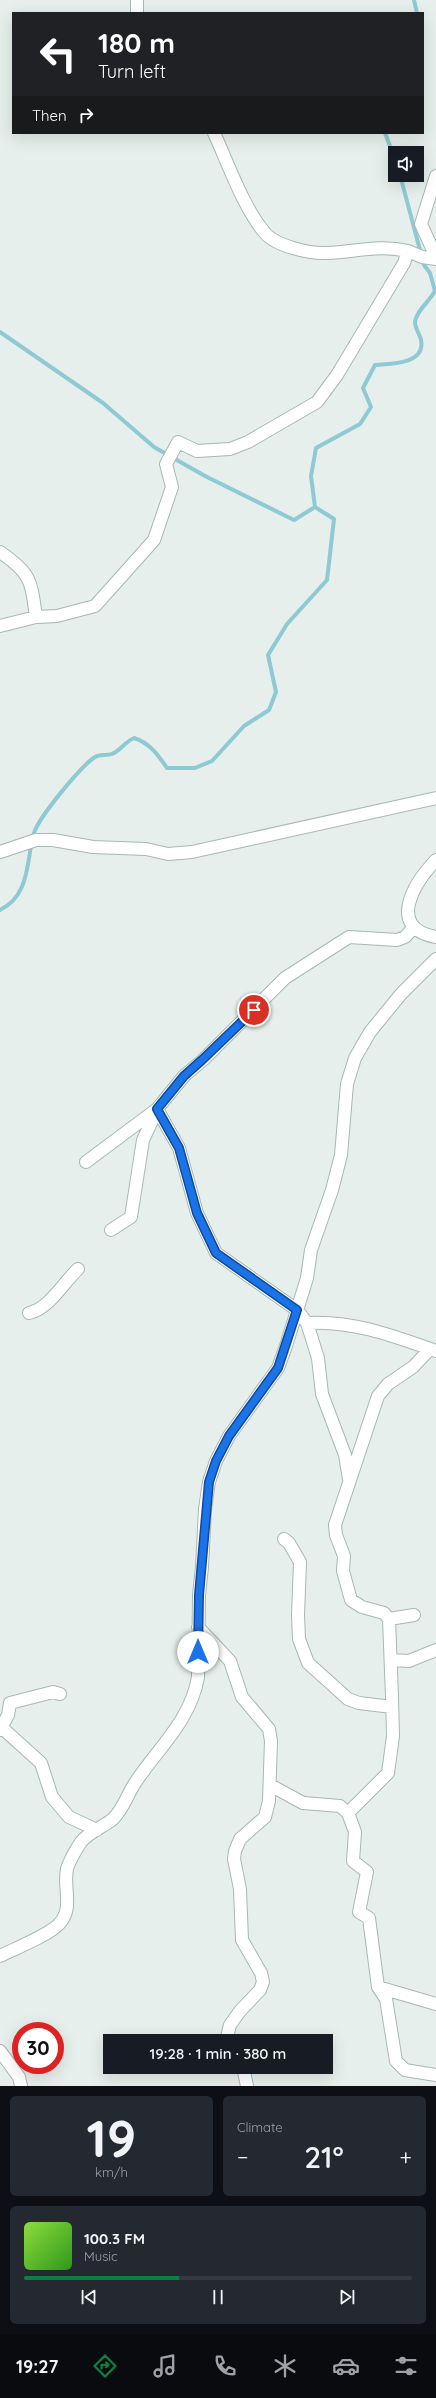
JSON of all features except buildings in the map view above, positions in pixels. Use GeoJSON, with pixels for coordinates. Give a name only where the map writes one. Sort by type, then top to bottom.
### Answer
{"type":"FeatureCollection","features":[{"type":"Feature","properties":{"kind":"street"},"geometry":{"type":"LineString","coordinates":[[136,0],[136,12]]}},
{"type":"Feature","properties":{"kind":"street"},"geometry":{"type":"LineString","coordinates":[[214,134],[252,214],[266,234],[290,247],[310,252],[328,253],[386,246],[408,251],[422,257],[436,258],[421,224],[436,176]]}},
{"type":"Feature","properties":{"kind":"street"},"geometry":{"type":"LineString","coordinates":[[0,626],[36,617],[57,616],[95,606],[154,540],[172,487],[166,464],[178,442],[197,451],[230,448],[248,442],[317,402],[324,395],[367,325],[404,263],[408,251]]}},
{"type":"Feature","properties":{"kind":"street"},"geometry":{"type":"LineString","coordinates":[[0,552],[18,565],[28,576],[36,617]]}},
{"type":"Feature","properties":{"kind":"street"},"geometry":{"type":"LineString","coordinates":[[0,852],[42,840],[93,846],[146,849],[168,854],[192,852],[436,798]]}},
{"type":"Feature","properties":{"kind":"street"},"geometry":{"type":"LineString","coordinates":[[436,860],[424,873],[408,901],[408,916],[414,927],[427,936],[436,937]]}},
{"type":"Feature","properties":{"kind":"street"},"geometry":{"type":"LineString","coordinates":[[86,1162],[157,1109],[184,1076],[285,978],[349,937],[397,940],[404,937],[414,927]]}},
{"type":"Feature","properties":{"kind":"street"},"geometry":{"type":"LineString","coordinates":[[0,1956],[58,1925],[67,1914],[67,1869],[81,1842],[112,1819],[123,1807],[134,1785],[150,1761],[172,1737],[189,1708],[196,1689],[198,1677],[198,1627],[205,1509],[209,1482],[216,1461],[229,1436],[278,1368],[307,1278],[311,1250],[332,1190],[341,1155],[347,1084],[355,1058],[370,1032],[401,994],[436,959]]}},
{"type":"Feature","properties":{"kind":"street"},"geometry":{"type":"LineString","coordinates":[[110,1230],[130,1217],[143,1140],[157,1109]]}},
{"type":"Feature","properties":{"kind":"street"},"geometry":{"type":"LineString","coordinates":[[157,1109],[179,1148],[197,1213],[216,1253],[297,1310],[307,1323],[318,1358],[322,1394],[345,1455],[350,1483]]}},
{"type":"Feature","properties":{"kind":"street"},"geometry":{"type":"LineString","coordinates":[[29,1313],[37,1311],[47,1304],[58,1289],[78,1269]]}},
{"type":"Feature","properties":{"kind":"street"},"geometry":{"type":"LineString","coordinates":[[307,1323],[342,1323],[373,1329],[433,1350]]}},
{"type":"Feature","properties":{"kind":"street"},"geometry":{"type":"LineString","coordinates":[[348,1813],[388,1773],[392,1736],[391,1660],[389,1619],[384,1613],[353,1603],[348,1593],[344,1571],[344,1556],[336,1535],[335,1525],[381,1391],[433,1350]]}},
{"type":"Feature","properties":{"kind":"street"},"geometry":{"type":"LineString","coordinates":[[284,1539],[289,1543],[300,1562],[298,1615],[299,1639],[308,1663],[348,1699],[359,1703],[392,1707]]}},
{"type":"Feature","properties":{"kind":"street"},"geometry":{"type":"LineString","coordinates":[[389,1619],[414,1614]]}},
{"type":"Feature","properties":{"kind":"street"},"geometry":{"type":"LineString","coordinates":[[198,1627],[230,1661],[242,1697],[269,1729],[270,1801],[264,1817],[240,1838],[234,1851],[234,1859],[240,1889],[242,1940],[261,1972],[263,1982],[260,1990],[240,2011],[230,2025],[228,2034]]}},
{"type":"Feature","properties":{"kind":"street"},"geometry":{"type":"LineString","coordinates":[[391,1660],[409,1661],[436,1650]]}},
{"type":"Feature","properties":{"kind":"street"},"geometry":{"type":"LineString","coordinates":[[60,1694],[53,1692],[10,1703],[0,1728],[41,1763],[52,1797],[70,1817],[96,1830]]}},
{"type":"Feature","properties":{"kind":"street"},"geometry":{"type":"LineString","coordinates":[[270,1785],[303,1803],[340,1806],[348,1813],[355,1832],[353,1861],[367,1872],[359,1912],[370,1918],[378,1987],[386,1999],[396,2061],[405,2070],[436,2075]]}},
{"type":"Feature","properties":{"kind":"street"},"geometry":{"type":"LineString","coordinates":[[378,1987],[436,2004]]}},
{"type":"Feature","properties":{"kind":"street"},"geometry":{"type":"LineString","coordinates":[[0,2051],[19,2077],[21,2086]]}},
{"type":"Feature","properties":{"kind":"street"},"geometry":{"type":"LineString","coordinates":[[244,2074],[247,2086]]}},
{"type":"Feature","properties":{"kind":"waterway"},"geometry":{"type":"LineString","coordinates":[[414,0],[417,12]]}},
{"type":"Feature","properties":{"kind":"waterway"},"geometry":{"type":"LineString","coordinates":[[385,134],[390,146]]}},
{"type":"Feature","properties":{"kind":"waterway"},"geometry":{"type":"LineString","coordinates":[[0,910],[10,903],[22,886],[26,876],[34,833],[37,826],[61,792],[80,770],[95,757],[112,754],[134,738],[149,746],[167,768],[195,768],[212,761],[244,726],[269,710],[276,692],[268,655],[287,624],[327,580],[334,519],[315,507],[311,476],[316,448],[360,424],[371,407],[363,388],[375,365],[406,361],[418,354],[421,348],[421,340],[415,322],[420,310],[435,291],[430,273],[424,265],[402,182]]}},
{"type":"Feature","properties":{"kind":"waterway"},"geometry":{"type":"LineString","coordinates":[[0,332],[103,403],[154,447],[205,476],[294,520],[315,507]]}},
{"type":"Feature","properties":{"kind":"route"},"geometry":{"type":"LineString","coordinates":[[198,1652],[199,1595],[205,1509],[209,1482],[216,1461],[229,1436],[278,1368],[297,1310],[216,1253],[210,1244],[197,1213],[179,1148],[157,1109],[184,1076],[254,1010]]}}]}
